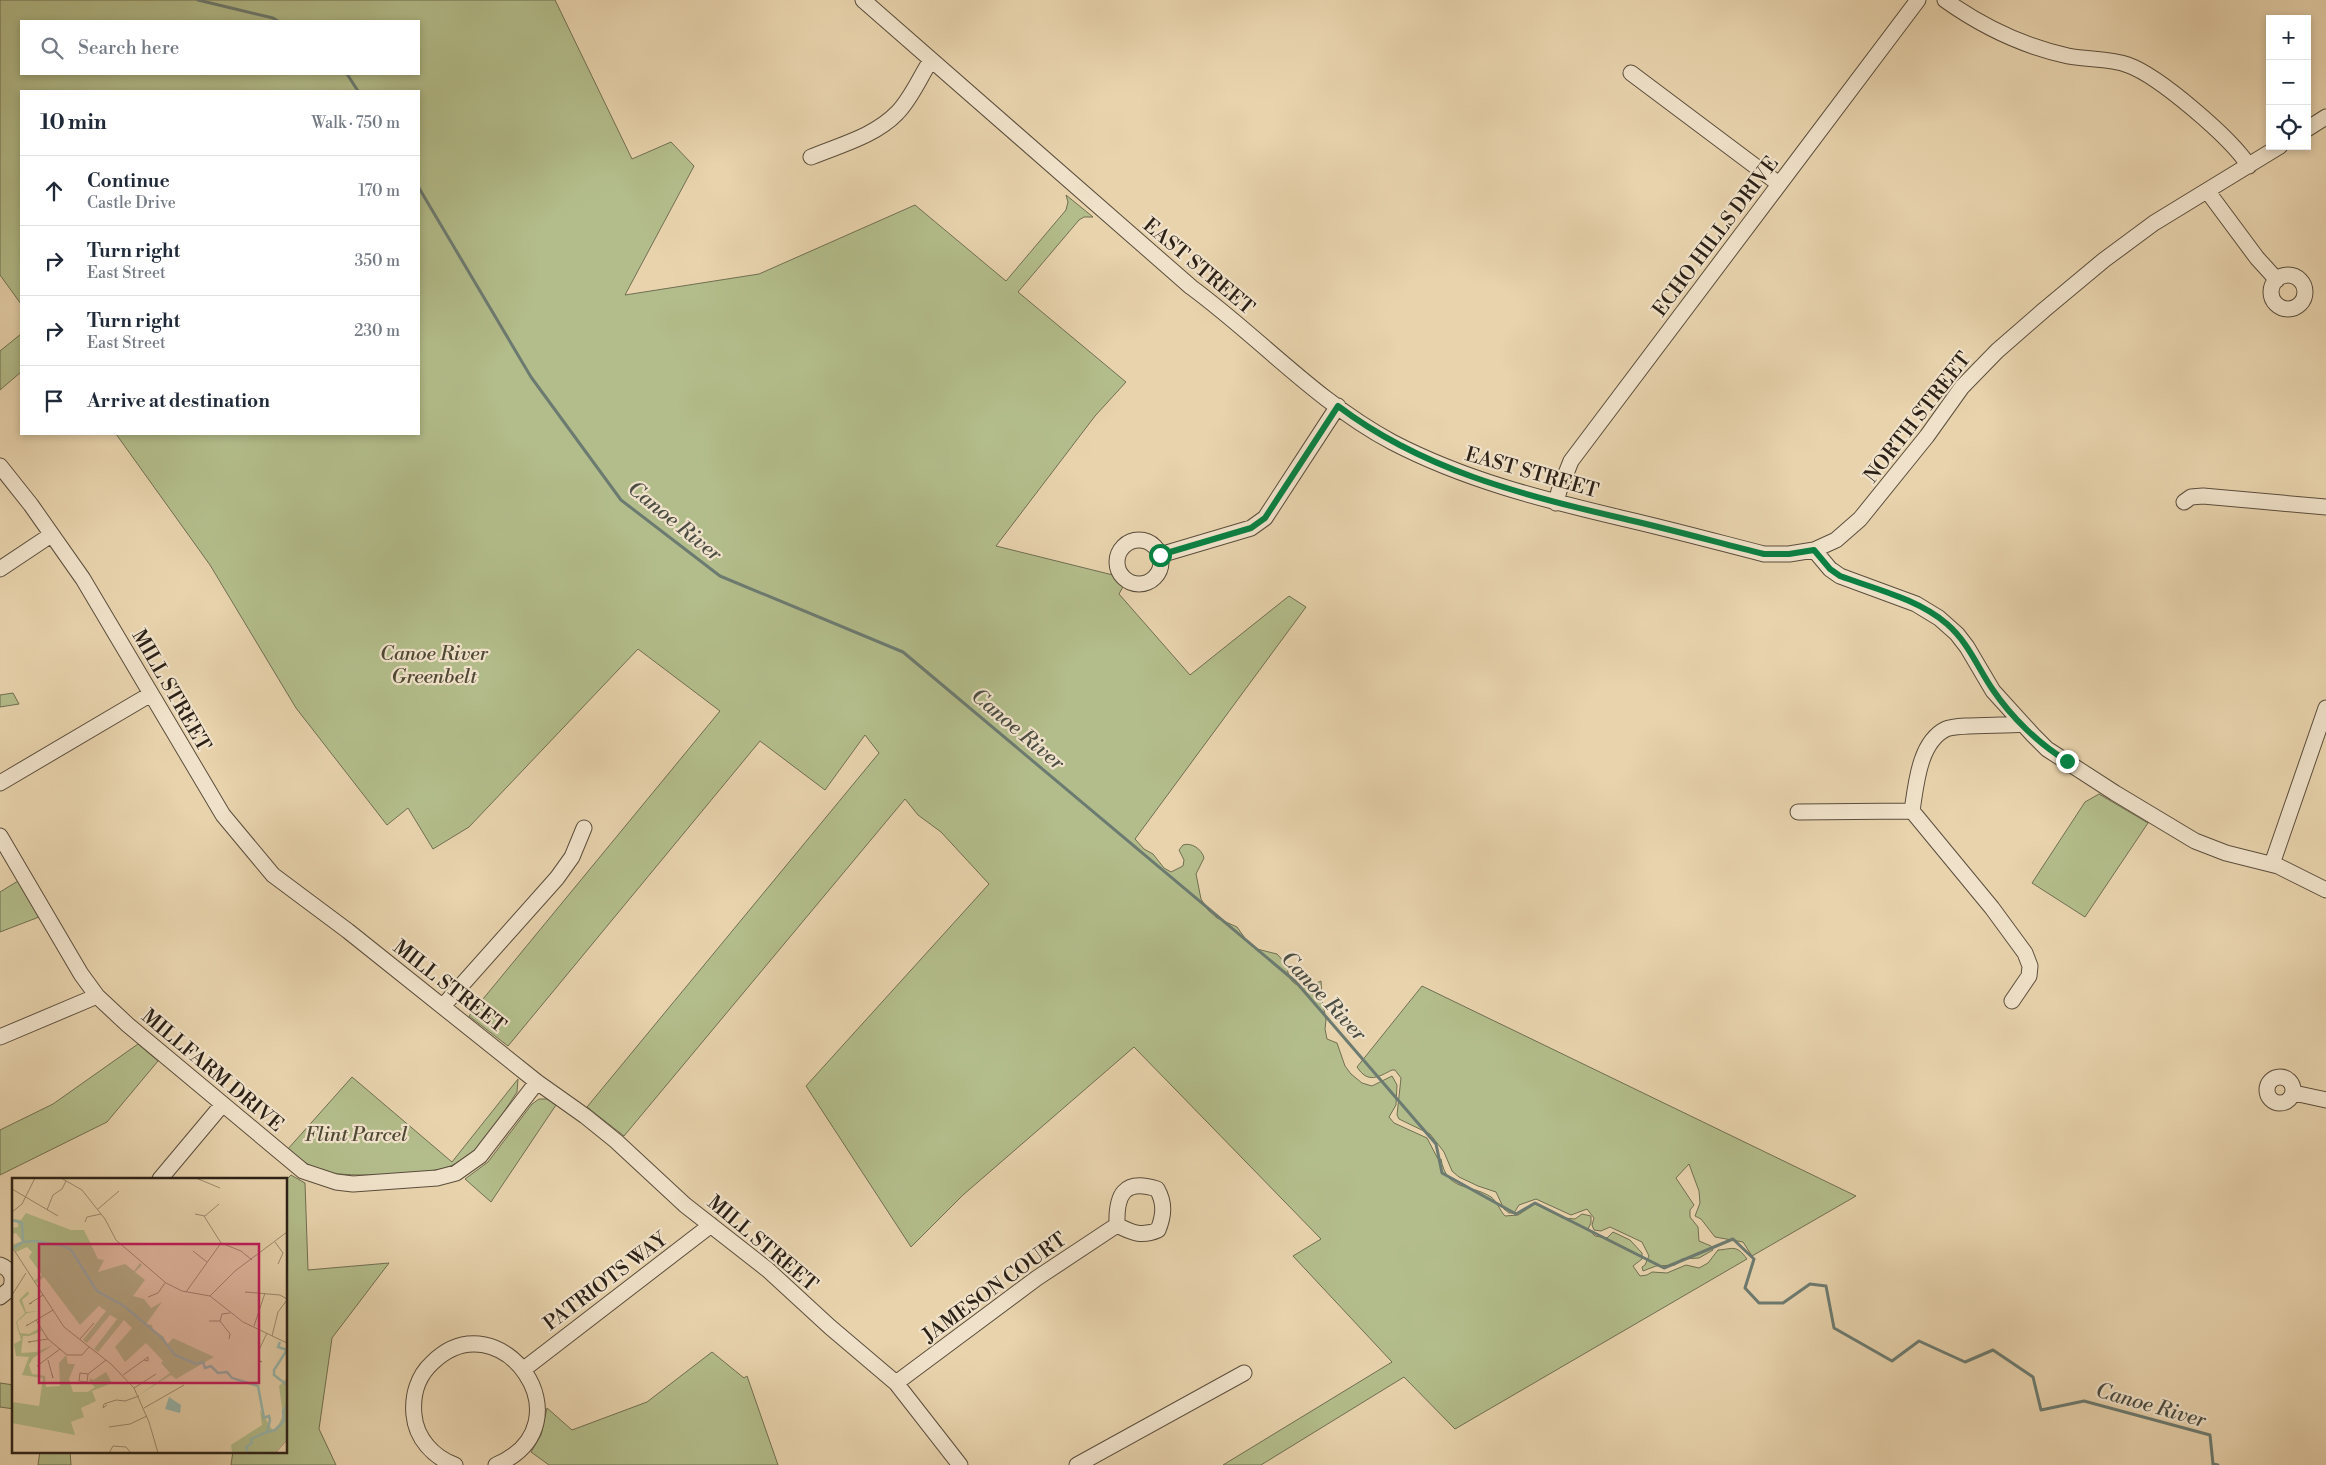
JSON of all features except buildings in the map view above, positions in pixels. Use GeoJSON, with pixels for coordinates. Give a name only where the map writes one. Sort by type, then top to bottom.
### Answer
{"type":"FeatureCollection","features":[{"type":"Feature","properties":{"kind":"street","name":"EAST STREET"},"geometry":{"type":"LineString","coordinates":[[862,0],[1191,287],[1226,313],[1253,338],[1338,406],[1392,442],[1453,471],[1512,491],[1764,554],[1789,554],[1814,550]]}},
{"type":"Feature","properties":{"kind":"street","name":"ECHO HILLS DRIVE"},"geometry":{"type":"LineString","coordinates":[[1556,502],[1558,491],[1571,461],[1918,0]]}},
{"type":"Feature","properties":{"kind":"street"},"geometry":{"type":"LineString","coordinates":[[1945,0],[1992,30],[2010,38],[2050,52],[2126,64],[2137,68],[2162,85],[2204,119],[2240,152],[2249,166]]}},
{"type":"Feature","properties":{"kind":"street"},"geometry":{"type":"LineString","coordinates":[[811,156],[868,133],[889,121],[905,103],[931,60]]}},
{"type":"Feature","properties":{"kind":"street"},"geometry":{"type":"LineString","coordinates":[[1631,74],[1779,184]]}},
{"type":"Feature","properties":{"kind":"street"},"geometry":{"type":"LineString","coordinates":[[2311,126],[2326,117]]}},
{"type":"Feature","properties":{"kind":"street","name":"NORTH STREET"},"geometry":{"type":"LineString","coordinates":[[1814,550],[1836,540],[1860,520],[1927,436],[1962,387],[1997,351],[2074,284],[2154,223],[2208,192],[2274,150]]}},
{"type":"Feature","properties":{"kind":"street"},"geometry":{"type":"LineString","coordinates":[[2208,192],[2277,280]]}},
{"type":"Feature","properties":{"kind":"street"},"geometry":{"type":"LineString","coordinates":[[1160,555],[1251,528],[1265,518],[1338,406]]}},
{"type":"Feature","properties":{"kind":"street","name":"MILL STREET"},"geometry":{"type":"LineString","coordinates":[[0,466],[83,579],[223,815],[273,875],[443,1006],[537,1082],[616,1141],[685,1205],[768,1270],[830,1327],[896,1383],[960,1465]]}},
{"type":"Feature","properties":{"kind":"street"},"geometry":{"type":"LineString","coordinates":[[2184,502],[2191,497],[2203,496],[2326,507]]}},
{"type":"Feature","properties":{"kind":"street"},"geometry":{"type":"LineString","coordinates":[[0,569],[52,535]]}},
{"type":"Feature","properties":{"kind":"street"},"geometry":{"type":"LineString","coordinates":[[1814,550],[1830,569],[1840,576],[1916,604],[1948,625],[1967,647],[1993,691],[2047,749],[2163,824],[2226,853],[2272,864],[2305,878],[2326,890]]}},
{"type":"Feature","properties":{"kind":"street"},"geometry":{"type":"LineString","coordinates":[[0,783],[151,694]]}},
{"type":"Feature","properties":{"kind":"street"},"geometry":{"type":"LineString","coordinates":[[2272,864],[2326,708]]}},
{"type":"Feature","properties":{"kind":"street"},"geometry":{"type":"LineString","coordinates":[[1912,811],[1922,762],[1928,745],[1946,729],[2022,724]]}},
{"type":"Feature","properties":{"kind":"street"},"geometry":{"type":"LineString","coordinates":[[1798,812],[1912,811]]}},
{"type":"Feature","properties":{"kind":"street"},"geometry":{"type":"LineString","coordinates":[[1912,811],[1992,908],[2025,953],[2030,966],[2028,976],[2012,1001]]}},
{"type":"Feature","properties":{"kind":"street"},"geometry":{"type":"LineString","coordinates":[[443,1006],[558,878],[572,856],[584,828]]}},
{"type":"Feature","properties":{"kind":"street","name":"MILLFARM DRIVE"},"geometry":{"type":"LineString","coordinates":[[0,836],[81,974],[97,996],[303,1171],[319,1178],[353,1184],[427,1179],[456,1173],[473,1163],[488,1148],[537,1082]]}},
{"type":"Feature","properties":{"kind":"street"},"geometry":{"type":"LineString","coordinates":[[0,1037],[97,996]]}},
{"type":"Feature","properties":{"kind":"street"},"geometry":{"type":"LineString","coordinates":[[2294,1093],[2326,1100]]}},
{"type":"Feature","properties":{"kind":"street"},"geometry":{"type":"LineString","coordinates":[[161,1178],[222,1104]]}},
{"type":"Feature","properties":{"kind":"street","name":"PATRIOTS WAY"},"geometry":{"type":"LineString","coordinates":[[524,1369],[711,1226]]}},
{"type":"Feature","properties":{"kind":"street","name":"JAMESON COURT"},"geometry":{"type":"LineString","coordinates":[[896,1383],[1037,1278],[1117,1226]]}},
{"type":"Feature","properties":{"kind":"street"},"geometry":{"type":"LineString","coordinates":[[0,1297],[10,1289],[12,1282],[8,1270]]}},
{"type":"Feature","properties":{"kind":"street"},"geometry":{"type":"LineString","coordinates":[[455,1465],[432,1451],[420,1435],[414,1416],[414,1396],[427,1368],[451,1350],[481,1345],[500,1350],[517,1362],[524,1369],[536,1395],[535,1424],[520,1450],[496,1465]]}},
{"type":"Feature","properties":{"kind":"street"},"geometry":{"type":"LineString","coordinates":[[1077,1465],[1244,1374]]}},
{"type":"Feature","properties":{"kind":"green space","name":"Canoe River Greenbelt"},"geometry":{"type":"Polygon","coordinates":[[[0,0],[555,0],[632,159],[671,142],[694,166],[625,295],[759,274],[915,205],[1006,281],[1066,210],[1068,202],[1066,195],[1093,217],[1084,217],[1079,220],[1018,292],[1126,382],[1095,416],[996,546],[1113,575],[1124,585],[1119,594],[1190,675],[1289,596],[1306,607],[1135,839],[1144,849],[1153,854],[1164,868],[1171,872],[1183,866],[1184,860],[1179,850],[1183,845],[1193,845],[1199,849],[1204,858],[1196,874],[1201,899],[1208,910],[1217,918],[1237,927],[1247,941],[1257,949],[1277,954],[1287,965],[1288,973],[1293,983],[1308,986],[1321,981],[1327,1039],[1337,1043],[1345,1066],[1362,1083],[1372,1086],[1392,1076],[1397,1085],[1396,1105],[1389,1117],[1394,1123],[1427,1138],[1438,1159],[1441,1159],[1448,1177],[1454,1182],[1491,1197],[1505,1216],[1518,1215],[1535,1204],[1563,1218],[1575,1219],[1582,1214],[1591,1216],[1591,1223],[1588,1229],[1595,1236],[1607,1238],[1613,1232],[1630,1240],[1642,1253],[1642,1259],[1633,1266],[1640,1276],[1652,1272],[1667,1273],[1686,1265],[1699,1268],[1708,1263],[1718,1250],[1734,1248],[1740,1251],[1747,1259],[1455,1429],[1404,1377],[1261,1465],[1223,1465],[1392,1362],[1293,1256],[1321,1239],[1134,1047],[963,1195],[911,1247],[806,1086],[989,884],[941,832],[918,815],[905,799],[624,1136],[587,1107],[879,753],[865,735],[825,790],[760,741],[508,1046],[469,1016],[720,711],[638,649],[469,827],[433,849],[408,808],[387,825],[296,708],[210,565],[117,435],[420,435],[420,90],[20,90],[20,303],[0,275],[0,0]]]}},
{"type":"Feature","properties":{"kind":"green space"},"geometry":{"type":"Polygon","coordinates":[[[20,335],[20,373],[0,390],[0,351],[20,335]]]}},
{"type":"Feature","properties":{"kind":"green space"},"geometry":{"type":"Polygon","coordinates":[[[13,693],[19,704],[0,707],[0,695],[13,693]]]}},
{"type":"Feature","properties":{"kind":"green space"},"geometry":{"type":"Polygon","coordinates":[[[2099,794],[2148,823],[2085,917],[2032,883],[2085,802],[2099,794]]]}},
{"type":"Feature","properties":{"kind":"green space"},"geometry":{"type":"Polygon","coordinates":[[[18,881],[39,917],[0,932],[0,892],[18,881]]]}},
{"type":"Feature","properties":{"kind":"green space"},"geometry":{"type":"Polygon","coordinates":[[[1422,986],[1856,1196],[1752,1256],[1743,1242],[1715,1237],[1701,1219],[1695,1216],[1700,1203],[1699,1191],[1689,1164],[1676,1178],[1694,1205],[1690,1210],[1690,1217],[1698,1227],[1699,1241],[1711,1246],[1713,1250],[1699,1258],[1682,1259],[1675,1265],[1656,1266],[1643,1271],[1642,1267],[1649,1256],[1642,1242],[1610,1227],[1601,1231],[1594,1230],[1592,1225],[1594,1218],[1587,1209],[1571,1215],[1536,1199],[1519,1205],[1514,1213],[1509,1213],[1504,1209],[1496,1192],[1459,1177],[1452,1171],[1444,1152],[1430,1134],[1399,1119],[1397,1115],[1401,1078],[1395,1070],[1373,1078],[1365,1076],[1357,1067],[1422,986]]]}},
{"type":"Feature","properties":{"kind":"green space"},"geometry":{"type":"Polygon","coordinates":[[[138,1044],[158,1061],[107,1122],[0,1175],[0,1130],[53,1104],[138,1044]]]}},
{"type":"Feature","properties":{"kind":"green space","name":"Flint Parcel"},"geometry":{"type":"Polygon","coordinates":[[[352,1077],[452,1162],[518,1079],[517,1092],[489,1135],[469,1156],[454,1164],[435,1170],[404,1173],[352,1175],[327,1172],[306,1163],[287,1150],[352,1077]]]}},
{"type":"Feature","properties":{"kind":"green space"},"geometry":{"type":"Polygon","coordinates":[[[539,1099],[547,1099],[556,1105],[491,1202],[465,1179],[488,1162],[532,1104],[539,1099]]]}},
{"type":"Feature","properties":{"kind":"green space"},"geometry":{"type":"Polygon","coordinates":[[[291,1175],[305,1183],[308,1270],[389,1263],[332,1338],[319,1429],[336,1465],[231,1465],[233,1452],[288,1452],[288,1178],[291,1175]]]}},
{"type":"Feature","properties":{"kind":"green space"},"geometry":{"type":"Polygon","coordinates":[[[712,1352],[744,1378],[747,1376],[778,1465],[549,1465],[531,1452],[541,1435],[547,1408],[572,1430],[647,1402],[712,1352]]]}},
{"type":"Feature","properties":{"kind":"green space"},"geometry":{"type":"Polygon","coordinates":[[[0,1383],[12,1385],[12,1409],[0,1407],[0,1383]]]}},
{"type":"Feature","properties":{"kind":"green space"},"geometry":{"type":"Polygon","coordinates":[[[40,1452],[70,1452],[71,1465],[38,1465],[40,1452]]]}},
{"type":"Feature","properties":{"kind":"waterway","name":"Canoe River"},"geometry":{"type":"LineString","coordinates":[[198,0],[276,20]]}},
{"type":"Feature","properties":{"kind":"waterway","name":"Canoe River"},"geometry":{"type":"LineString","coordinates":[[348,75],[357,90]]}},
{"type":"Feature","properties":{"kind":"waterway","name":"Canoe River"},"geometry":{"type":"LineString","coordinates":[[420,190],[531,377],[621,500],[720,576],[903,652],[1296,982],[1436,1144],[1442,1173],[1516,1214],[1535,1203],[1664,1268],[1733,1239],[1754,1259],[1745,1288],[1759,1303],[1783,1303],[1810,1284],[1826,1286],[1834,1328],[1892,1361],[1919,1341],[1965,1362],[1993,1350],[2033,1377],[2041,1410],[2084,1401],[2210,1435],[2213,1464],[2218,1465]]}},
{"type":"Feature","properties":{"kind":"route"},"geometry":{"type":"LineString","coordinates":[[1160,555],[1251,528],[1265,518],[1338,406],[1392,442],[1453,471],[1485,483],[1542,500],[1764,554],[1789,554],[1814,550],[1830,569],[1840,576],[1916,604],[1948,625],[1967,647],[1993,691],[2006,707],[2047,749],[2067,761]]}}]}
